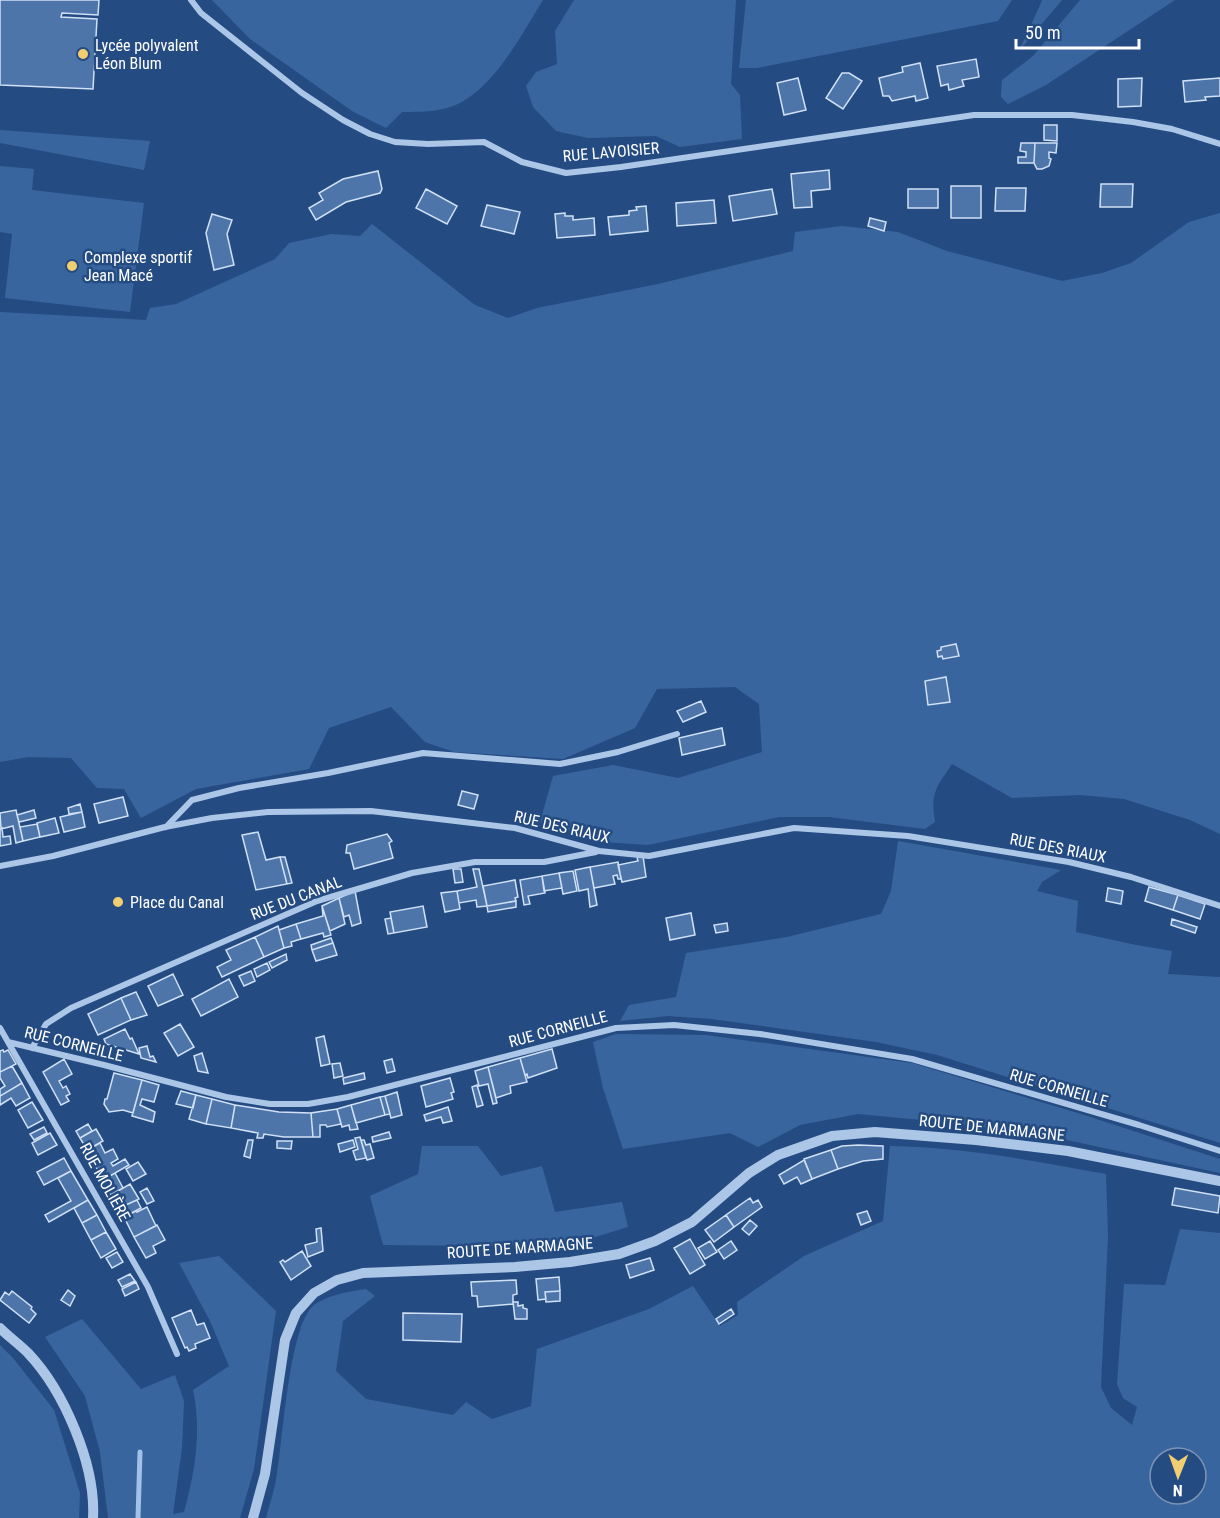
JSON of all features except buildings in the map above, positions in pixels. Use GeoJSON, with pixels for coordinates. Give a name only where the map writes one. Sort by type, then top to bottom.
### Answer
{"type":"FeatureCollection","features":[{"type":"Feature","properties":{"kind":"street","name":"RUE LAVOISIER"},"geometry":{"type":"LineString","coordinates":[[191,0],[201,13],[302,93],[343,120],[370,134],[395,142],[428,144],[484,141],[522,162],[567,173],[974,115],[1072,115],[1133,122],[1172,129],[1220,144]]}},
{"type":"Feature","properties":{"kind":"street"},"geometry":{"type":"LineString","coordinates":[[165,827],[192,800],[239,788],[328,773],[423,753],[560,764],[618,752],[677,734]]}},
{"type":"Feature","properties":{"kind":"street","name":"RUE DES RIAUX"},"geometry":{"type":"LineString","coordinates":[[0,866],[53,856],[165,827],[212,819],[268,812],[371,811],[515,828],[599,851],[649,855],[794,828],[908,836],[1069,862],[1131,877],[1220,906]]}},
{"type":"Feature","properties":{"kind":"street","name":"RUE DU CANAL"},"geometry":{"type":"LineString","coordinates":[[32,1048],[46,1024],[71,1008],[317,901],[412,873],[475,862],[544,862],[599,851]]}},
{"type":"Feature","properties":{"kind":"street","name":"RUE CORNEILLE"},"geometry":{"type":"LineString","coordinates":[[9,1042],[226,1097],[270,1104],[308,1104],[359,1094],[616,1028],[674,1025],[760,1034],[912,1059],[1220,1151]]}},
{"type":"Feature","properties":{"kind":"street","name":"RUE MOLIÈRE"},"geometry":{"type":"LineString","coordinates":[[0,1029],[148,1287],[177,1354]]}},
{"type":"Feature","properties":{"kind":"street","name":"ROUTE DE MARMAGNE"},"geometry":{"type":"LineString","coordinates":[[253,1518],[265,1474],[285,1340],[296,1313],[314,1293],[337,1280],[363,1273],[514,1267],[570,1262],[619,1254],[655,1241],[692,1222],[749,1173],[778,1155],[832,1136],[875,1132],[976,1140],[1068,1151],[1220,1181]]}},
{"type":"Feature","properties":{"kind":"street"},"geometry":{"type":"LineString","coordinates":[[0,1328],[28,1354],[47,1378],[70,1418],[84,1456],[91,1485],[93,1518]]}},
{"type":"Feature","properties":{"kind":"shaded area"},"geometry":{"type":"Polygon","coordinates":[[[212,0],[543,0],[497,71],[473,95],[460,103],[439,110],[402,112],[386,128],[352,111],[250,39],[212,0]]]}},
{"type":"Feature","properties":{"kind":"shaded area"},"geometry":{"type":"Polygon","coordinates":[[[574,0],[736,0],[731,84],[740,95],[742,139],[680,147],[656,136],[588,138],[556,131],[533,107],[526,86],[536,72],[557,64],[555,31],[574,0]]]}},
{"type":"Feature","properties":{"kind":"shaded area"},"geometry":{"type":"Polygon","coordinates":[[[746,0],[1012,0],[998,21],[757,68],[739,68],[746,0]]]}},
{"type":"Feature","properties":{"kind":"shaded area"},"geometry":{"type":"Polygon","coordinates":[[[1042,0],[1062,0],[1019,51],[1041,3],[1042,0]]]}},
{"type":"Feature","properties":{"kind":"shaded area"},"geometry":{"type":"Polygon","coordinates":[[[1080,0],[1175,0],[1046,85],[1008,104],[1001,97],[1002,80],[1033,56],[1080,0]]]}},
{"type":"Feature","properties":{"kind":"shaded area"},"geometry":{"type":"Polygon","coordinates":[[[0,130],[150,141],[144,170],[0,143],[0,130]]]}},
{"type":"Feature","properties":{"kind":"shaded area","name":"Complexe sportif Jean Macé"},"geometry":{"type":"Polygon","coordinates":[[[0,166],[34,169],[32,190],[144,203],[130,312],[5,298],[12,234],[0,232],[0,166]]]}},
{"type":"Feature","properties":{"kind":"shaded area"},"geometry":{"type":"Polygon","coordinates":[[[1220,213],[1220,834],[1190,820],[1124,799],[1080,795],[1012,798],[952,764],[936,790],[933,804],[935,822],[925,829],[829,817],[779,817],[648,845],[603,842],[540,822],[553,776],[613,765],[678,778],[762,752],[759,704],[735,687],[657,689],[635,728],[563,759],[454,752],[425,742],[391,707],[329,728],[309,769],[196,789],[141,818],[124,789],[97,788],[71,758],[28,757],[0,762],[0,312],[146,320],[150,308],[176,304],[275,259],[289,243],[331,234],[360,236],[372,224],[475,305],[508,318],[537,308],[658,284],[793,251],[795,232],[842,226],[898,232],[947,251],[1062,281],[1102,273],[1131,263],[1189,222],[1220,213]]]}},
{"type":"Feature","properties":{"kind":"shaded area"},"geometry":{"type":"Polygon","coordinates":[[[898,841],[1061,870],[1042,882],[1037,891],[1078,901],[1076,932],[1172,951],[1168,974],[1220,977],[1220,1143],[937,1055],[876,1042],[712,1019],[668,1016],[620,1021],[629,1005],[676,997],[686,953],[787,937],[881,914],[891,891],[898,841]]]}},
{"type":"Feature","properties":{"kind":"shaded area"},"geometry":{"type":"Polygon","coordinates":[[[616,1034],[706,1035],[912,1063],[1220,1159],[1220,1173],[1062,1139],[954,1123],[858,1114],[800,1125],[758,1147],[730,1133],[623,1149],[603,1088],[593,1042],[616,1034]]]}},
{"type":"Feature","properties":{"kind":"shaded area"},"geometry":{"type":"Polygon","coordinates":[[[422,1146],[478,1146],[501,1176],[542,1166],[555,1212],[622,1202],[628,1227],[592,1238],[498,1246],[383,1245],[370,1196],[418,1174],[422,1146]]]}},
{"type":"Feature","properties":{"kind":"shaded area"},"geometry":{"type":"Polygon","coordinates":[[[890,1146],[971,1152],[1106,1174],[1108,1237],[1101,1387],[1111,1408],[1132,1425],[1137,1407],[1123,1398],[1117,1384],[1124,1284],[1165,1285],[1180,1229],[1220,1233],[1220,1518],[266,1518],[276,1479],[288,1384],[299,1335],[305,1317],[314,1305],[326,1298],[366,1289],[375,1296],[343,1321],[336,1371],[366,1399],[453,1415],[466,1402],[492,1419],[531,1406],[537,1349],[649,1309],[693,1286],[720,1326],[738,1315],[737,1302],[804,1256],[883,1221],[890,1146]]]}},
{"type":"Feature","properties":{"kind":"shaded area"},"geometry":{"type":"Polygon","coordinates":[[[219,1256],[276,1311],[254,1469],[240,1518],[108,1518],[100,1452],[85,1396],[45,1337],[82,1319],[141,1389],[175,1375],[184,1401],[182,1448],[173,1514],[184,1512],[196,1451],[197,1421],[193,1390],[229,1366],[210,1321],[179,1263],[219,1256]]]}},
{"type":"Feature","properties":{"kind":"shaded area"},"geometry":{"type":"Polygon","coordinates":[[[0,1345],[54,1410],[80,1493],[79,1518],[0,1518],[0,1345]]]}},
{"type":"Feature","properties":{"kind":"waterway"},"geometry":{"type":"LineString","coordinates":[[138,1518],[140,1452]]}},
{"type":"Feature","properties":{"kind":"place","name":"Lycée polyvalent Léon Blum"},"geometry":{"type":"Point","coordinates":[83,54]}},
{"type":"Feature","properties":{"kind":"place","name":"Complexe sportif Jean Macé"},"geometry":{"type":"Point","coordinates":[72,266]}},
{"type":"Feature","properties":{"kind":"place","name":"Place du Canal"},"geometry":{"type":"Point","coordinates":[118,902]}}]}
